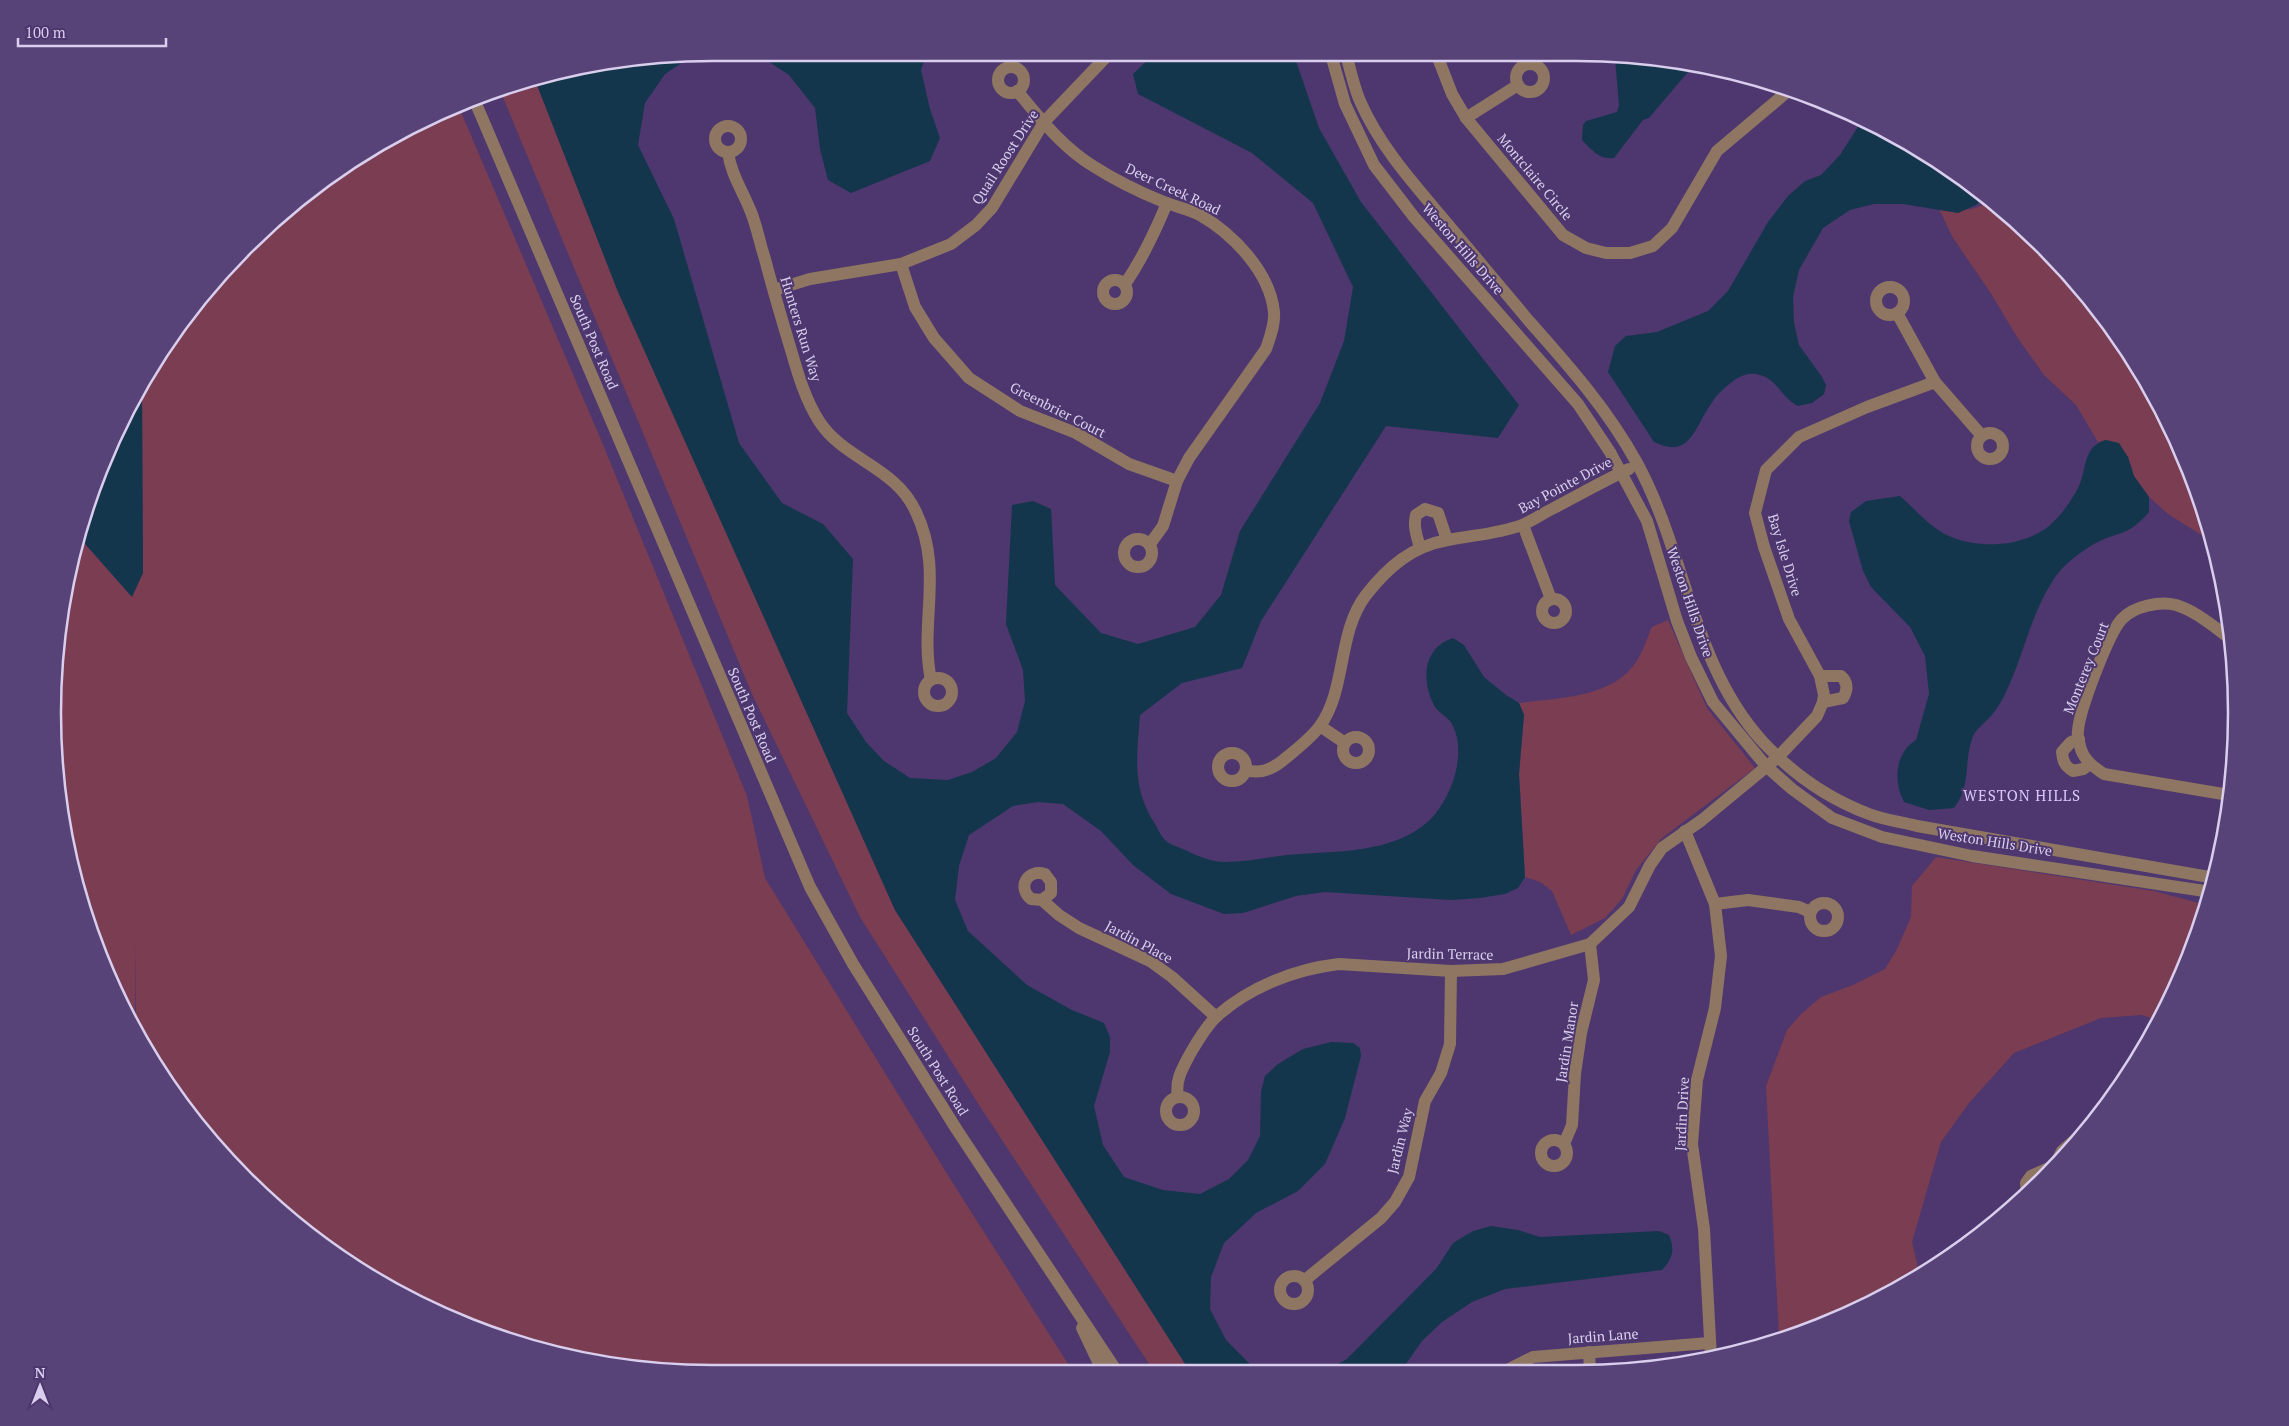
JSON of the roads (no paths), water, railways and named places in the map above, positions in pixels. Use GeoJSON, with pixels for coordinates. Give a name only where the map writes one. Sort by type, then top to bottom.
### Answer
{"type":"FeatureCollection","features":[{"type":"Feature","properties":{"kind":"street","name":"Quail Roost Drive"},"geometry":{"type":"LineString","coordinates":[[774,290],[810,279],[900,264],[951,244],[976,225],[992,208],[1044,122],[1102,61]]}},
{"type":"Feature","properties":{"kind":"street","name":"Weston Hills Drive"},"geometry":{"type":"LineString","coordinates":[[1333,61],[1345,104],[1374,165],[1414,217],[1578,404],[1610,452],[1647,521],[1677,621],[1691,658],[1713,702],[1766,766],[1792,789],[1832,818],[1882,837],[1972,856],[2203,891]]}},
{"type":"Feature","properties":{"kind":"street","name":"Weston Hills Drive"},"geometry":{"type":"LineString","coordinates":[[1348,61],[1360,100],[1388,152],[1572,370],[1611,420],[1638,464],[1667,529],[1698,623],[1717,671],[1734,706],[1762,741],[1778,757],[1809,784],[1869,814],[1917,826],[2207,877]]}},
{"type":"Feature","properties":{"kind":"street","name":"Montclaire Circle"},"geometry":{"type":"LineString","coordinates":[[1439,61],[1452,94],[1466,118],[1563,235],[1586,248],[1606,253],[1630,253],[1653,246],[1672,228],[1717,151],[1783,95]]}},
{"type":"Feature","properties":{"kind":"street"},"geometry":{"type":"LineString","coordinates":[[1466,118],[1518,85]]}},
{"type":"Feature","properties":{"kind":"street","name":"Deer Creek Road"},"geometry":{"type":"LineString","coordinates":[[1017,91],[1067,148],[1093,166],[1130,188],[1198,213],[1221,228],[1242,248],[1270,292],[1274,312],[1273,329],[1266,349],[1189,458],[1177,482],[1163,526],[1150,544]]}},
{"type":"Feature","properties":{"kind":"street","name":"South Post Road"},"geometry":{"type":"LineString","coordinates":[[477,106],[810,887],[853,964],[957,1130],[1113,1365]]}},
{"type":"Feature","properties":{"kind":"street","name":"Hunters Run Way"},"geometry":{"type":"LineString","coordinates":[[728,152],[730,168],[751,212],[802,387],[818,420],[836,442],[875,466],[899,486],[916,511],[926,539],[931,568],[927,659],[931,680]]}},
{"type":"Feature","properties":{"kind":"street"},"geometry":{"type":"LineString","coordinates":[[1124,284],[1146,251],[1167,203]]}},
{"type":"Feature","properties":{"kind":"street","name":"Greenbrier Court"},"geometry":{"type":"LineString","coordinates":[[900,264],[915,307],[934,338],[969,378],[1020,411],[1076,433],[1129,464],[1177,482]]}},
{"type":"Feature","properties":{"kind":"street"},"geometry":{"type":"LineString","coordinates":[[1897,313],[1935,382],[1982,436]]}},
{"type":"Feature","properties":{"kind":"street","name":"Bay Isle Drive"},"geometry":{"type":"LineString","coordinates":[[1823,702],[1824,695],[1820,676],[1789,619],[1764,547],[1756,513],[1766,470],[1799,437],[1867,407],[1935,382]]}},
{"type":"Feature","properties":{"kind":"street","name":"Bay Pointe Drive"},"geometry":{"type":"LineString","coordinates":[[1247,770],[1256,773],[1277,766],[1301,746],[1320,726],[1333,698],[1349,629],[1364,598],[1385,571],[1410,552],[1420,548],[1447,540],[1486,535],[1522,525],[1638,464]]}},
{"type":"Feature","properties":{"kind":"street"},"geometry":{"type":"LineString","coordinates":[[1420,548],[1414,528],[1419,512],[1425,509],[1438,513],[1447,540]]}},
{"type":"Feature","properties":{"kind":"street"},"geometry":{"type":"LineString","coordinates":[[1522,525],[1551,599]]}},
{"type":"Feature","properties":{"kind":"street","name":"Monterey Court"},"geometry":{"type":"LineString","coordinates":[[2090,764],[2080,748],[2078,732],[2082,711],[2114,630],[2124,617],[2140,608],[2157,604],[2175,605],[2193,613],[2222,633]]}},
{"type":"Feature","properties":{"kind":"street"},"geometry":{"type":"LineString","coordinates":[[1778,757],[1817,716],[1823,702],[1843,698],[1847,687],[1845,679],[1841,676],[1820,676]]}},
{"type":"Feature","properties":{"kind":"street"},"geometry":{"type":"LineString","coordinates":[[1320,726],[1345,742]]}},
{"type":"Feature","properties":{"kind":"street"},"geometry":{"type":"LineString","coordinates":[[2079,739],[2067,746],[2062,752],[2062,760],[2073,771],[2083,769],[2090,764],[2104,774],[2222,794]]}},
{"type":"Feature","properties":{"kind":"street","name":"Jardin Terrace"},"geometry":{"type":"LineString","coordinates":[[1178,1097],[1176,1085],[1180,1074],[1197,1042],[1216,1017],[1239,1000],[1265,985],[1292,974],[1320,966],[1339,964],[1451,972],[1504,969],[1590,944],[1629,907],[1650,865],[1662,848],[1685,830],[1702,820],[1778,757]]}},
{"type":"Feature","properties":{"kind":"street","name":"Jardin Drive"},"geometry":{"type":"LineString","coordinates":[[1685,830],[1715,904],[1721,956],[1715,1008],[1697,1080],[1692,1144],[1704,1229],[1710,1351]]}},
{"type":"Feature","properties":{"kind":"street","name":"Jardin Place"},"geometry":{"type":"LineString","coordinates":[[1042,900],[1059,915],[1079,928],[1150,961],[1172,977],[1216,1017]]}},
{"type":"Feature","properties":{"kind":"street"},"geometry":{"type":"LineString","coordinates":[[1715,904],[1748,900],[1799,907],[1810,912]]}},
{"type":"Feature","properties":{"kind":"street","name":"Jardin Manor"},"geometry":{"type":"LineString","coordinates":[[1564,1144],[1572,1125],[1575,1074],[1581,1033],[1594,980],[1590,944]]}},
{"type":"Feature","properties":{"kind":"street","name":"Jardin Way"},"geometry":{"type":"LineString","coordinates":[[1305,1280],[1381,1218],[1396,1202],[1409,1177],[1426,1101],[1441,1073],[1450,1044],[1451,972]]}},
{"type":"Feature","properties":{"kind":"street"},"geometry":{"type":"LineString","coordinates":[[2026,1184],[2031,1176],[2038,1173]]}},
{"type":"Feature","properties":{"kind":"street","name":"South Post Road"},"geometry":{"type":"LineString","coordinates":[[1072,1305],[1100,1365]]}},
{"type":"Feature","properties":{"kind":"street","name":"Jardin Lane"},"geometry":{"type":"LineString","coordinates":[[1516,1365],[1533,1357],[1709,1343]]}},
{"type":"Feature","properties":{"kind":"street"},"geometry":{"type":"LineString","coordinates":[[1589,1352],[1590,1364]]}},
{"type":"Feature","properties":{"kind":"water"},"geometry":{"type":"Polygon","coordinates":[[[768,61],[924,61],[921,70],[930,109],[940,138],[930,161],[851,193],[828,180],[820,149],[815,108],[789,75],[768,61]]]}},
{"type":"Feature","properties":{"kind":"water"},"geometry":{"type":"Polygon","coordinates":[[[1147,61],[1296,61],[1319,128],[1361,202],[1519,405],[1498,438],[1386,426],[1261,621],[1242,668],[1182,683],[1140,715],[1137,758],[1137,771],[1142,797],[1162,837],[1172,845],[1205,858],[1220,862],[1234,862],[1348,851],[1396,840],[1410,834],[1433,817],[1441,806],[1454,780],[1458,751],[1457,738],[1452,723],[1435,707],[1430,697],[1426,677],[1427,667],[1435,649],[1453,638],[1464,645],[1484,677],[1519,703],[1524,715],[1519,774],[1525,877],[1518,888],[1505,894],[1451,900],[1325,892],[1296,896],[1243,913],[1224,914],[1171,894],[1133,865],[1101,831],[1063,804],[1038,802],[1013,806],[969,835],[959,866],[955,900],[968,931],[1027,985],[1072,1010],[1104,1023],[1110,1037],[1110,1052],[1094,1106],[1103,1145],[1124,1177],[1163,1190],[1200,1194],[1229,1179],[1248,1160],[1260,1136],[1261,1092],[1265,1076],[1278,1064],[1303,1049],[1331,1042],[1353,1043],[1360,1048],[1361,1056],[1345,1118],[1325,1164],[1298,1191],[1256,1213],[1224,1243],[1211,1277],[1210,1309],[1226,1340],[1253,1365],[1186,1365],[895,910],[618,292],[537,85],[628,67],[682,62],[665,74],[645,103],[638,145],[674,219],[739,443],[782,503],[823,524],[853,559],[847,713],[866,742],[884,761],[910,778],[948,780],[972,772],[996,758],[1017,732],[1025,701],[1023,670],[1006,624],[1012,505],[1033,501],[1051,509],[1055,585],[1101,633],[1138,644],[1195,627],[1221,595],[1240,531],[1320,403],[1344,341],[1353,287],[1313,203],[1252,153],[1138,94],[1133,74],[1147,61]]]}},
{"type":"Feature","properties":{"kind":"water"},"geometry":{"type":"Polygon","coordinates":[[[1615,63],[1688,72],[1649,118],[1643,120],[1614,158],[1600,156],[1582,140],[1583,125],[1586,121],[1617,112],[1619,105],[1615,63]]]}},
{"type":"Feature","properties":{"kind":"water"},"geometry":{"type":"Polygon","coordinates":[[[1859,126],[1938,171],[1980,202],[1958,213],[1903,204],[1874,204],[1850,210],[1823,228],[1799,270],[1793,297],[1794,323],[1799,345],[1822,377],[1826,385],[1824,394],[1812,403],[1798,406],[1766,377],[1756,374],[1742,376],[1718,395],[1695,431],[1684,444],[1676,447],[1654,442],[1608,372],[1615,346],[1626,336],[1657,332],[1708,311],[1728,291],[1768,222],[1788,196],[1805,181],[1821,175],[1840,155],[1859,126]]]}},
{"type":"Feature","properties":{"kind":"water"},"geometry":{"type":"Polygon","coordinates":[[[142,400],[143,573],[132,597],[84,542],[111,464],[128,425],[142,400]]]}},
{"type":"Feature","properties":{"kind":"water"},"geometry":{"type":"Polygon","coordinates":[[[2106,440],[2119,443],[2128,457],[2134,476],[2149,497],[2149,512],[2129,530],[2102,540],[2082,551],[2065,565],[2056,576],[2044,595],[2004,697],[1993,714],[1973,736],[1968,755],[1963,791],[1954,808],[1929,810],[1904,802],[1898,785],[1898,768],[1904,752],[1916,740],[1929,694],[1925,656],[1910,627],[1871,587],[1863,571],[1849,521],[1851,512],[1866,501],[1900,496],[1931,525],[1955,538],[1983,544],[1997,544],[2025,539],[2049,526],[2062,513],[2079,486],[2089,452],[2093,447],[2106,440]]]}},
{"type":"Feature","properties":{"kind":"water"},"geometry":{"type":"Polygon","coordinates":[[[1491,1226],[1518,1230],[1540,1237],[1659,1231],[1669,1235],[1672,1254],[1669,1262],[1662,1270],[1505,1289],[1472,1302],[1442,1322],[1422,1341],[1405,1365],[1336,1365],[1347,1359],[1436,1269],[1453,1243],[1473,1231],[1491,1226]]]}},
{"type":"Feature","properties":{"kind":"district","name":"WESTON HILLS"},"geometry":{"type":"Point","coordinates":[2022,796]}}]}
